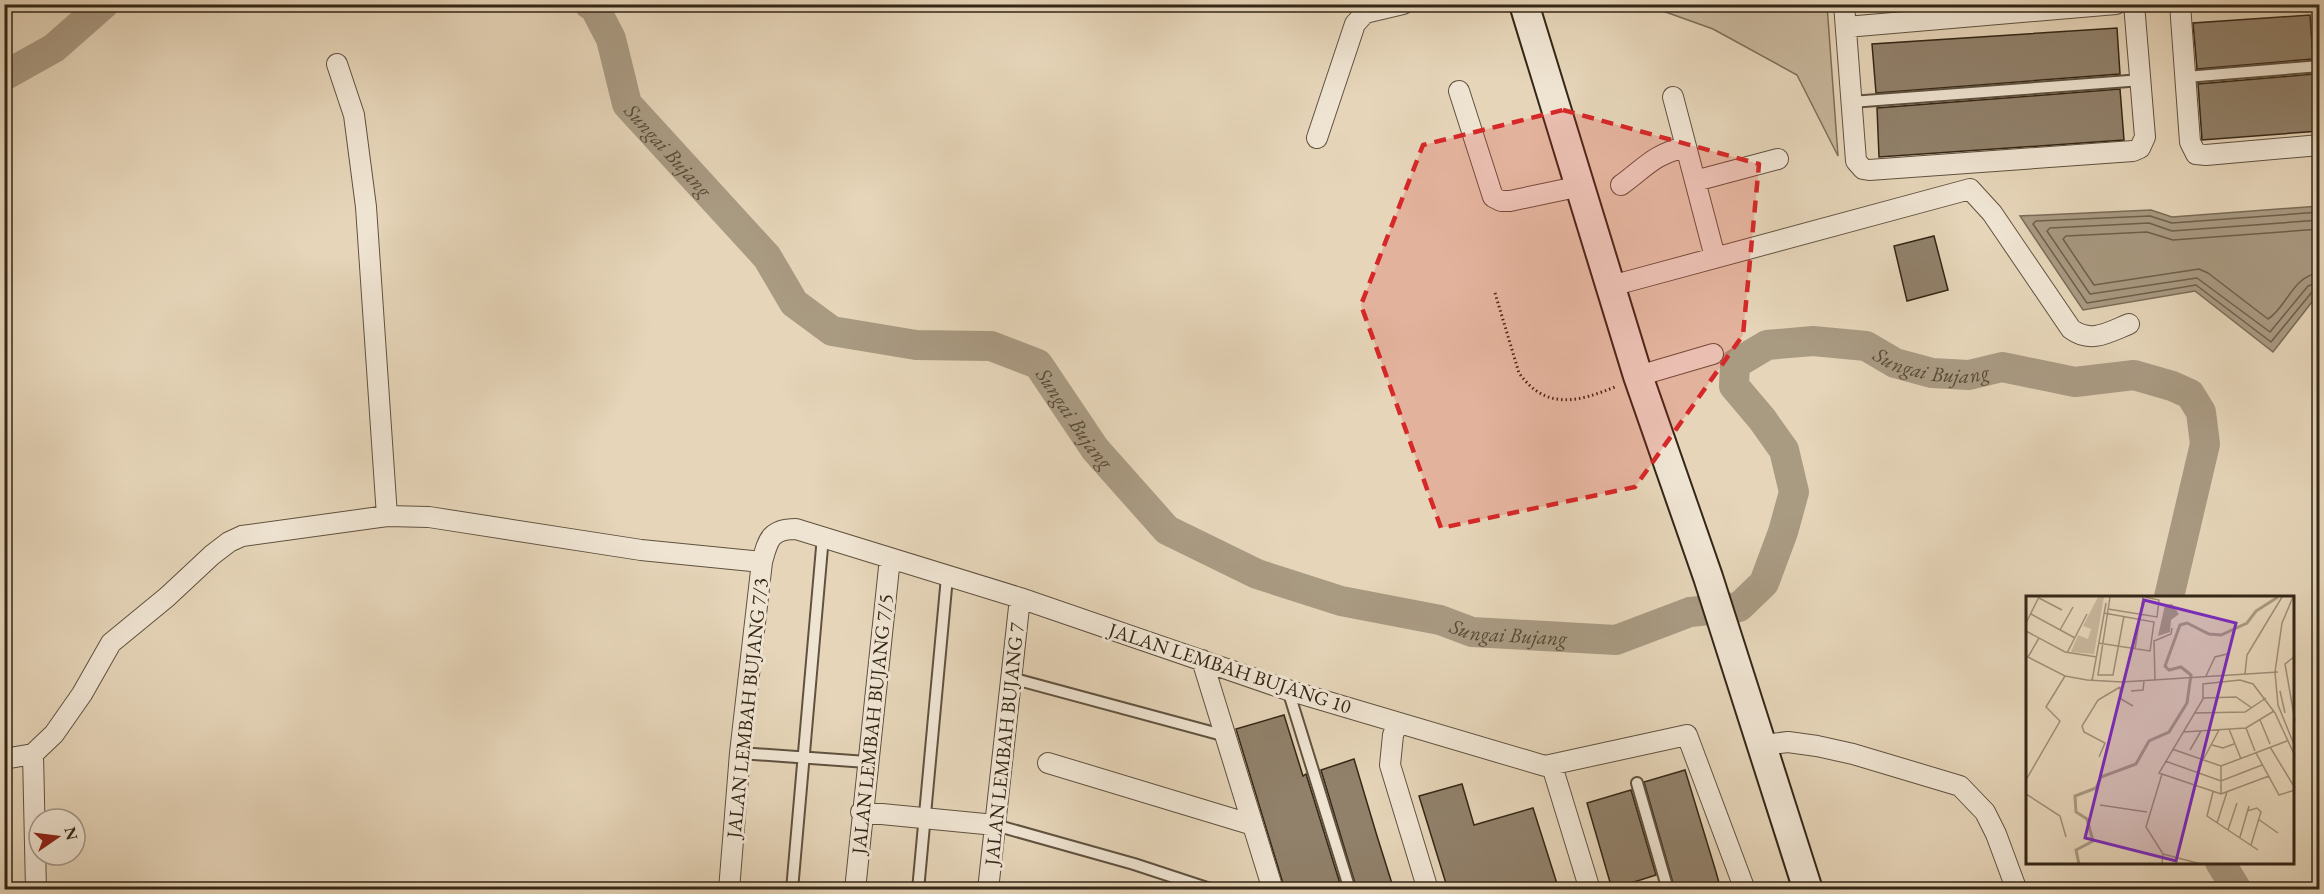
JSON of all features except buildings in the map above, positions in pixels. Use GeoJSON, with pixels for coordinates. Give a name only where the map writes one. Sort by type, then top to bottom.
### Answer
{"type":"FeatureCollection","features":[{"type":"Feature","properties":{"kind":"street"},"geometry":{"type":"LineString","coordinates":[[1317,138],[1355,24],[1359,18],[1369,12],[1403,4]]}},
{"type":"Feature","properties":{"kind":"street"},"geometry":{"type":"LineString","coordinates":[[1524,4],[1638,376],[1707,578],[1808,890]]}},
{"type":"Feature","properties":{"kind":"street"},"geometry":{"type":"LineString","coordinates":[[1844,4],[1856,161],[1863,169],[1869,170],[2133,151],[2140,148],[2145,137],[2134,4]]}},
{"type":"Feature","properties":{"kind":"street"},"geometry":{"type":"LineString","coordinates":[[1846,27],[2116,4]]}},
{"type":"Feature","properties":{"kind":"street"},"geometry":{"type":"LineString","coordinates":[[2180,4],[2190,142],[2196,154],[2206,156],[2319,145]]}},
{"type":"Feature","properties":{"kind":"street"},"geometry":{"type":"LineString","coordinates":[[337,64],[354,115],[366,207],[387,516]]}},
{"type":"Feature","properties":{"kind":"street"},"geometry":{"type":"LineString","coordinates":[[1459,91],[1492,197],[1501,201],[1510,201],[1581,186]]}},
{"type":"Feature","properties":{"kind":"street"},"geometry":{"type":"LineString","coordinates":[[1673,97],[1715,257]]}},
{"type":"Feature","properties":{"kind":"street"},"geometry":{"type":"LineString","coordinates":[[1621,185],[1660,155],[1685,147]]}},
{"type":"Feature","properties":{"kind":"street"},"geometry":{"type":"LineString","coordinates":[[1695,181],[1778,159]]}},
{"type":"Feature","properties":{"kind":"street"},"geometry":{"type":"LineString","coordinates":[[1611,286],[1970,189],[1992,213],[2071,329],[2078,334],[2096,337],[2129,324]]}},
{"type":"Feature","properties":{"kind":"street"},"geometry":{"type":"LineString","coordinates":[[1638,376],[1713,354]]}},
{"type":"Feature","properties":{"kind":"street"},"geometry":{"type":"LineString","coordinates":[[4,759],[33,754],[54,734],[82,694],[111,643],[228,542],[242,536],[387,516],[429,517],[640,550],[762,562]]}},
{"type":"Feature","properties":{"kind":"street","name":"JALAN LEMBAH BUJANG 10"},"geometry":{"type":"LineString","coordinates":[[777,531],[796,529],[823,536],[947,577],[1020,598],[1288,690],[1536,764],[1552,766],[1687,735],[1744,890]]}},
{"type":"Feature","properties":{"kind":"street","name":"JALAN LEMBAH BUJANG 7/3"},"geometry":{"type":"LineString","coordinates":[[729,890],[740,753],[762,562],[767,544],[777,531]]}},
{"type":"Feature","properties":{"kind":"street","name":"JALAN LEMBAH BUJANG 7/5"},"geometry":{"type":"LineString","coordinates":[[855,890],[861,812],[890,558]]}},
{"type":"Feature","properties":{"kind":"street","name":"JALAN LEMBAH BUJANG 7"},"geometry":{"type":"LineString","coordinates":[[988,890],[1020,598]]}},
{"type":"Feature","properties":{"kind":"street"},"geometry":{"type":"LineString","coordinates":[[1202,660],[1273,890]]}},
{"type":"Feature","properties":{"kind":"street"},"geometry":{"type":"LineString","coordinates":[[1398,723],[1393,735],[1390,765],[1428,890]]}},
{"type":"Feature","properties":{"kind":"street"},"geometry":{"type":"LineString","coordinates":[[1762,745],[1788,742],[1817,746],[1853,754],[1959,786],[1985,812],[1996,834],[2016,888]]}},
{"type":"Feature","properties":{"kind":"street"},"geometry":{"type":"LineString","coordinates":[[33,754],[36,890]]}},
{"type":"Feature","properties":{"kind":"street"},"geometry":{"type":"LineString","coordinates":[[1048,763],[1253,825]]}},
{"type":"Feature","properties":{"kind":"street"},"geometry":{"type":"LineString","coordinates":[[1552,766],[1590,890]]}},
{"type":"Feature","properties":{"kind":"street"},"geometry":{"type":"LineString","coordinates":[[861,812],[995,825]]}},
{"type":"Feature","properties":{"kind":"lane"},"geometry":{"type":"LineString","coordinates":[[2186,77],[2319,66]]}},
{"type":"Feature","properties":{"kind":"lane"},"geometry":{"type":"LineString","coordinates":[[1851,102],[2142,80]]}},
{"type":"Feature","properties":{"kind":"lane"},"geometry":{"type":"LineString","coordinates":[[792,890],[823,536]]}},
{"type":"Feature","properties":{"kind":"lane"},"geometry":{"type":"LineString","coordinates":[[918,890],[947,577]]}},
{"type":"Feature","properties":{"kind":"lane"},"geometry":{"type":"LineString","coordinates":[[1011,678],[1226,736]]}},
{"type":"Feature","properties":{"kind":"lane"},"geometry":{"type":"LineString","coordinates":[[1288,690],[1350,890]]}},
{"type":"Feature","properties":{"kind":"lane"},"geometry":{"type":"LineString","coordinates":[[740,753],[867,762]]}},
{"type":"Feature","properties":{"kind":"lane"},"geometry":{"type":"LineString","coordinates":[[1638,783],[1668,890]]}},
{"type":"Feature","properties":{"kind":"lane"},"geometry":{"type":"LineString","coordinates":[[995,825],[1134,864],[1213,890]]}},
{"type":"Feature","properties":{"kind":"path"},"geometry":{"type":"LineString","coordinates":[[1495,292],[1519,373],[1526,383],[1545,396],[1558,401],[1570,401],[1607,390],[1638,376]]}},
{"type":"Feature","properties":{"kind":"highlighted area"},"geometry":{"type":"Polygon","coordinates":[[[1563,110],[1759,164],[1743,335],[1635,487],[1441,528],[1361,305],[1423,145],[1563,110]]]}},
{"type":"Feature","properties":{"kind":"shaded area"},"geometry":{"type":"Polygon","coordinates":[[[1646,5],[1827,5],[1838,156],[1797,75],[1713,29],[1646,5]]]}},
{"type":"Feature","properties":{"kind":"water"},"geometry":{"type":"Polygon","coordinates":[[[2319,206],[2319,293],[2273,352],[2195,291],[2083,310],[2020,216],[2151,210],[2172,217],[2319,206]]]}},
{"type":"Feature","properties":{"kind":"waterway","name":"Sungai Bujang"},"geometry":{"type":"LineString","coordinates":[[4,76],[54,48],[104,4]]}},
{"type":"Feature","properties":{"kind":"waterway","name":"Sungai Bujang"},"geometry":{"type":"LineString","coordinates":[[589,4],[595,8],[611,39],[627,104],[767,257],[794,303],[832,331],[916,345],[991,346],[1038,364],[1095,449],[1167,530],[1257,574],[1341,601],[1440,620],[1472,632],[1616,640],[1690,612],[1739,607],[1764,583],[1783,532],[1794,492],[1784,450],[1734,386],[1735,364],[1767,345],[1813,341],[1866,346],[1895,363],[1932,373],[1969,375],[2002,367],[2075,382],[2134,375],[2190,394],[2201,412],[2205,444],[2169,596]]}},
{"type":"Feature","properties":{"kind":"waterway","name":"Sungai Bujang"},"geometry":{"type":"LineString","coordinates":[[2221,864],[2237,890]]}}]}
